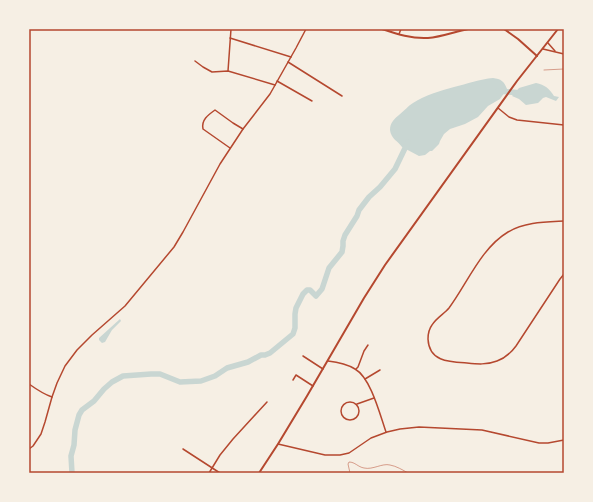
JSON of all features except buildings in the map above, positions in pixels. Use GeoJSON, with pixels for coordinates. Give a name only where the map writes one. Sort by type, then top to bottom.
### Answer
{"type":"FeatureCollection","features":[{"type":"Feature","properties":{"kind":"main road"},"geometry":{"type":"LineString","coordinates":[[382,29],[416,38],[435,37],[468,29]]}},
{"type":"Feature","properties":{"kind":"main road"},"geometry":{"type":"LineString","coordinates":[[504,29],[537,56]]}},
{"type":"Feature","properties":{"kind":"main road"},"geometry":{"type":"LineString","coordinates":[[259,473],[313,386],[384,265],[517,82],[558,29]]}},
{"type":"Feature","properties":{"kind":"street"},"geometry":{"type":"LineString","coordinates":[[228,72],[231,29]]}},
{"type":"Feature","properties":{"kind":"street"},"geometry":{"type":"LineString","coordinates":[[29,449],[41,434],[46,422],[52,398],[62,373],[77,350],[92,334],[125,306],[171,251],[183,232],[212,177],[243,129],[278,81],[306,29]]}},
{"type":"Feature","properties":{"kind":"street"},"geometry":{"type":"LineString","coordinates":[[400,34],[401,29]]}},
{"type":"Feature","properties":{"kind":"street"},"geometry":{"type":"LineString","coordinates":[[230,38],[291,57]]}},
{"type":"Feature","properties":{"kind":"street"},"geometry":{"type":"LineString","coordinates":[[548,43],[555,51]]}},
{"type":"Feature","properties":{"kind":"street"},"geometry":{"type":"LineString","coordinates":[[543,49],[564,54]]}},
{"type":"Feature","properties":{"kind":"street"},"geometry":{"type":"LineString","coordinates":[[195,61],[212,72],[228,72],[275,85]]}},
{"type":"Feature","properties":{"kind":"street"},"geometry":{"type":"LineString","coordinates":[[288,62],[342,96]]}},
{"type":"Feature","properties":{"kind":"street"},"geometry":{"type":"LineString","coordinates":[[278,81],[312,101]]}},
{"type":"Feature","properties":{"kind":"street"},"geometry":{"type":"LineString","coordinates":[[498,108],[509,117],[517,120],[564,125]]}},
{"type":"Feature","properties":{"kind":"street"},"geometry":{"type":"LineString","coordinates":[[230,148],[203,129],[202,125],[208,114],[215,110],[233,124],[243,129]]}},
{"type":"Feature","properties":{"kind":"street"},"geometry":{"type":"LineString","coordinates":[[564,221],[528,224],[508,232],[497,240],[487,250],[450,306],[432,325],[429,330],[428,337],[428,342],[431,349],[435,355],[443,361],[451,362],[484,364],[504,358],[516,346],[564,274]]}},
{"type":"Feature","properties":{"kind":"street"},"geometry":{"type":"LineString","coordinates":[[356,369],[368,345]]}},
{"type":"Feature","properties":{"kind":"street"},"geometry":{"type":"LineString","coordinates":[[303,356],[323,369]]}},
{"type":"Feature","properties":{"kind":"street"},"geometry":{"type":"LineString","coordinates":[[328,361],[348,365],[356,369],[365,379],[372,390],[386,432]]}},
{"type":"Feature","properties":{"kind":"street"},"geometry":{"type":"LineString","coordinates":[[365,379],[380,370]]}},
{"type":"Feature","properties":{"kind":"street"},"geometry":{"type":"LineString","coordinates":[[292,380],[296,375],[313,386]]}},
{"type":"Feature","properties":{"kind":"street"},"geometry":{"type":"LineString","coordinates":[[29,384],[52,398]]}},
{"type":"Feature","properties":{"kind":"street"},"geometry":{"type":"LineString","coordinates":[[357,404],[359,412],[356,417],[351,420],[343,417],[341,408],[345,403],[351,402],[357,404],[374,398]]}},
{"type":"Feature","properties":{"kind":"street"},"geometry":{"type":"LineString","coordinates":[[209,473],[220,455],[233,439],[267,402]]}},
{"type":"Feature","properties":{"kind":"street"},"geometry":{"type":"LineString","coordinates":[[278,444],[325,455],[340,455],[349,452],[371,438],[386,432],[418,427],[482,430],[539,443],[564,440]]}},
{"type":"Feature","properties":{"kind":"street"},"geometry":{"type":"LineString","coordinates":[[183,449],[220,473]]}},
{"type":"Feature","properties":{"kind":"path"},"geometry":{"type":"LineString","coordinates":[[544,70],[564,69]]}},
{"type":"Feature","properties":{"kind":"path"},"geometry":{"type":"LineString","coordinates":[[350,473],[349,462],[363,468],[388,464],[408,473]]}},
{"type":"Feature","properties":{"kind":"shaded area"},"geometry":{"type":"Polygon","coordinates":[[[493,78],[502,81],[507,89],[500,99],[488,106],[478,117],[465,124],[450,129],[444,134],[439,144],[432,151],[425,155],[419,156],[402,147],[393,138],[390,130],[393,121],[418,100],[443,90],[478,80],[493,78]]]}},
{"type":"Feature","properties":{"kind":"shaded area"},"geometry":{"type":"Polygon","coordinates":[[[536,83],[544,86],[554,96],[559,97],[556,101],[546,97],[538,103],[526,105],[519,99],[512,96],[519,88],[536,83]]]}},
{"type":"Feature","properties":{"kind":"shaded area"},"geometry":{"type":"Polygon","coordinates":[[[120,319],[121,321],[112,330],[105,342],[102,343],[99,338],[120,319]]]}},
{"type":"Feature","properties":{"kind":"waterway"},"geometry":{"type":"LineString","coordinates":[[498,91],[521,93]]}},
{"type":"Feature","properties":{"kind":"waterway"},"geometry":{"type":"LineString","coordinates":[[72,473],[71,456],[79,415],[82,410],[94,401],[112,382],[123,376],[151,374],[160,374],[180,382],[201,381],[215,376],[227,368],[248,362],[261,355],[270,353],[293,334],[295,328],[296,308],[303,294],[307,290],[310,290],[316,296],[322,289],[329,268],[342,252],[345,235],[359,210],[395,169],[408,142]]}}]}
